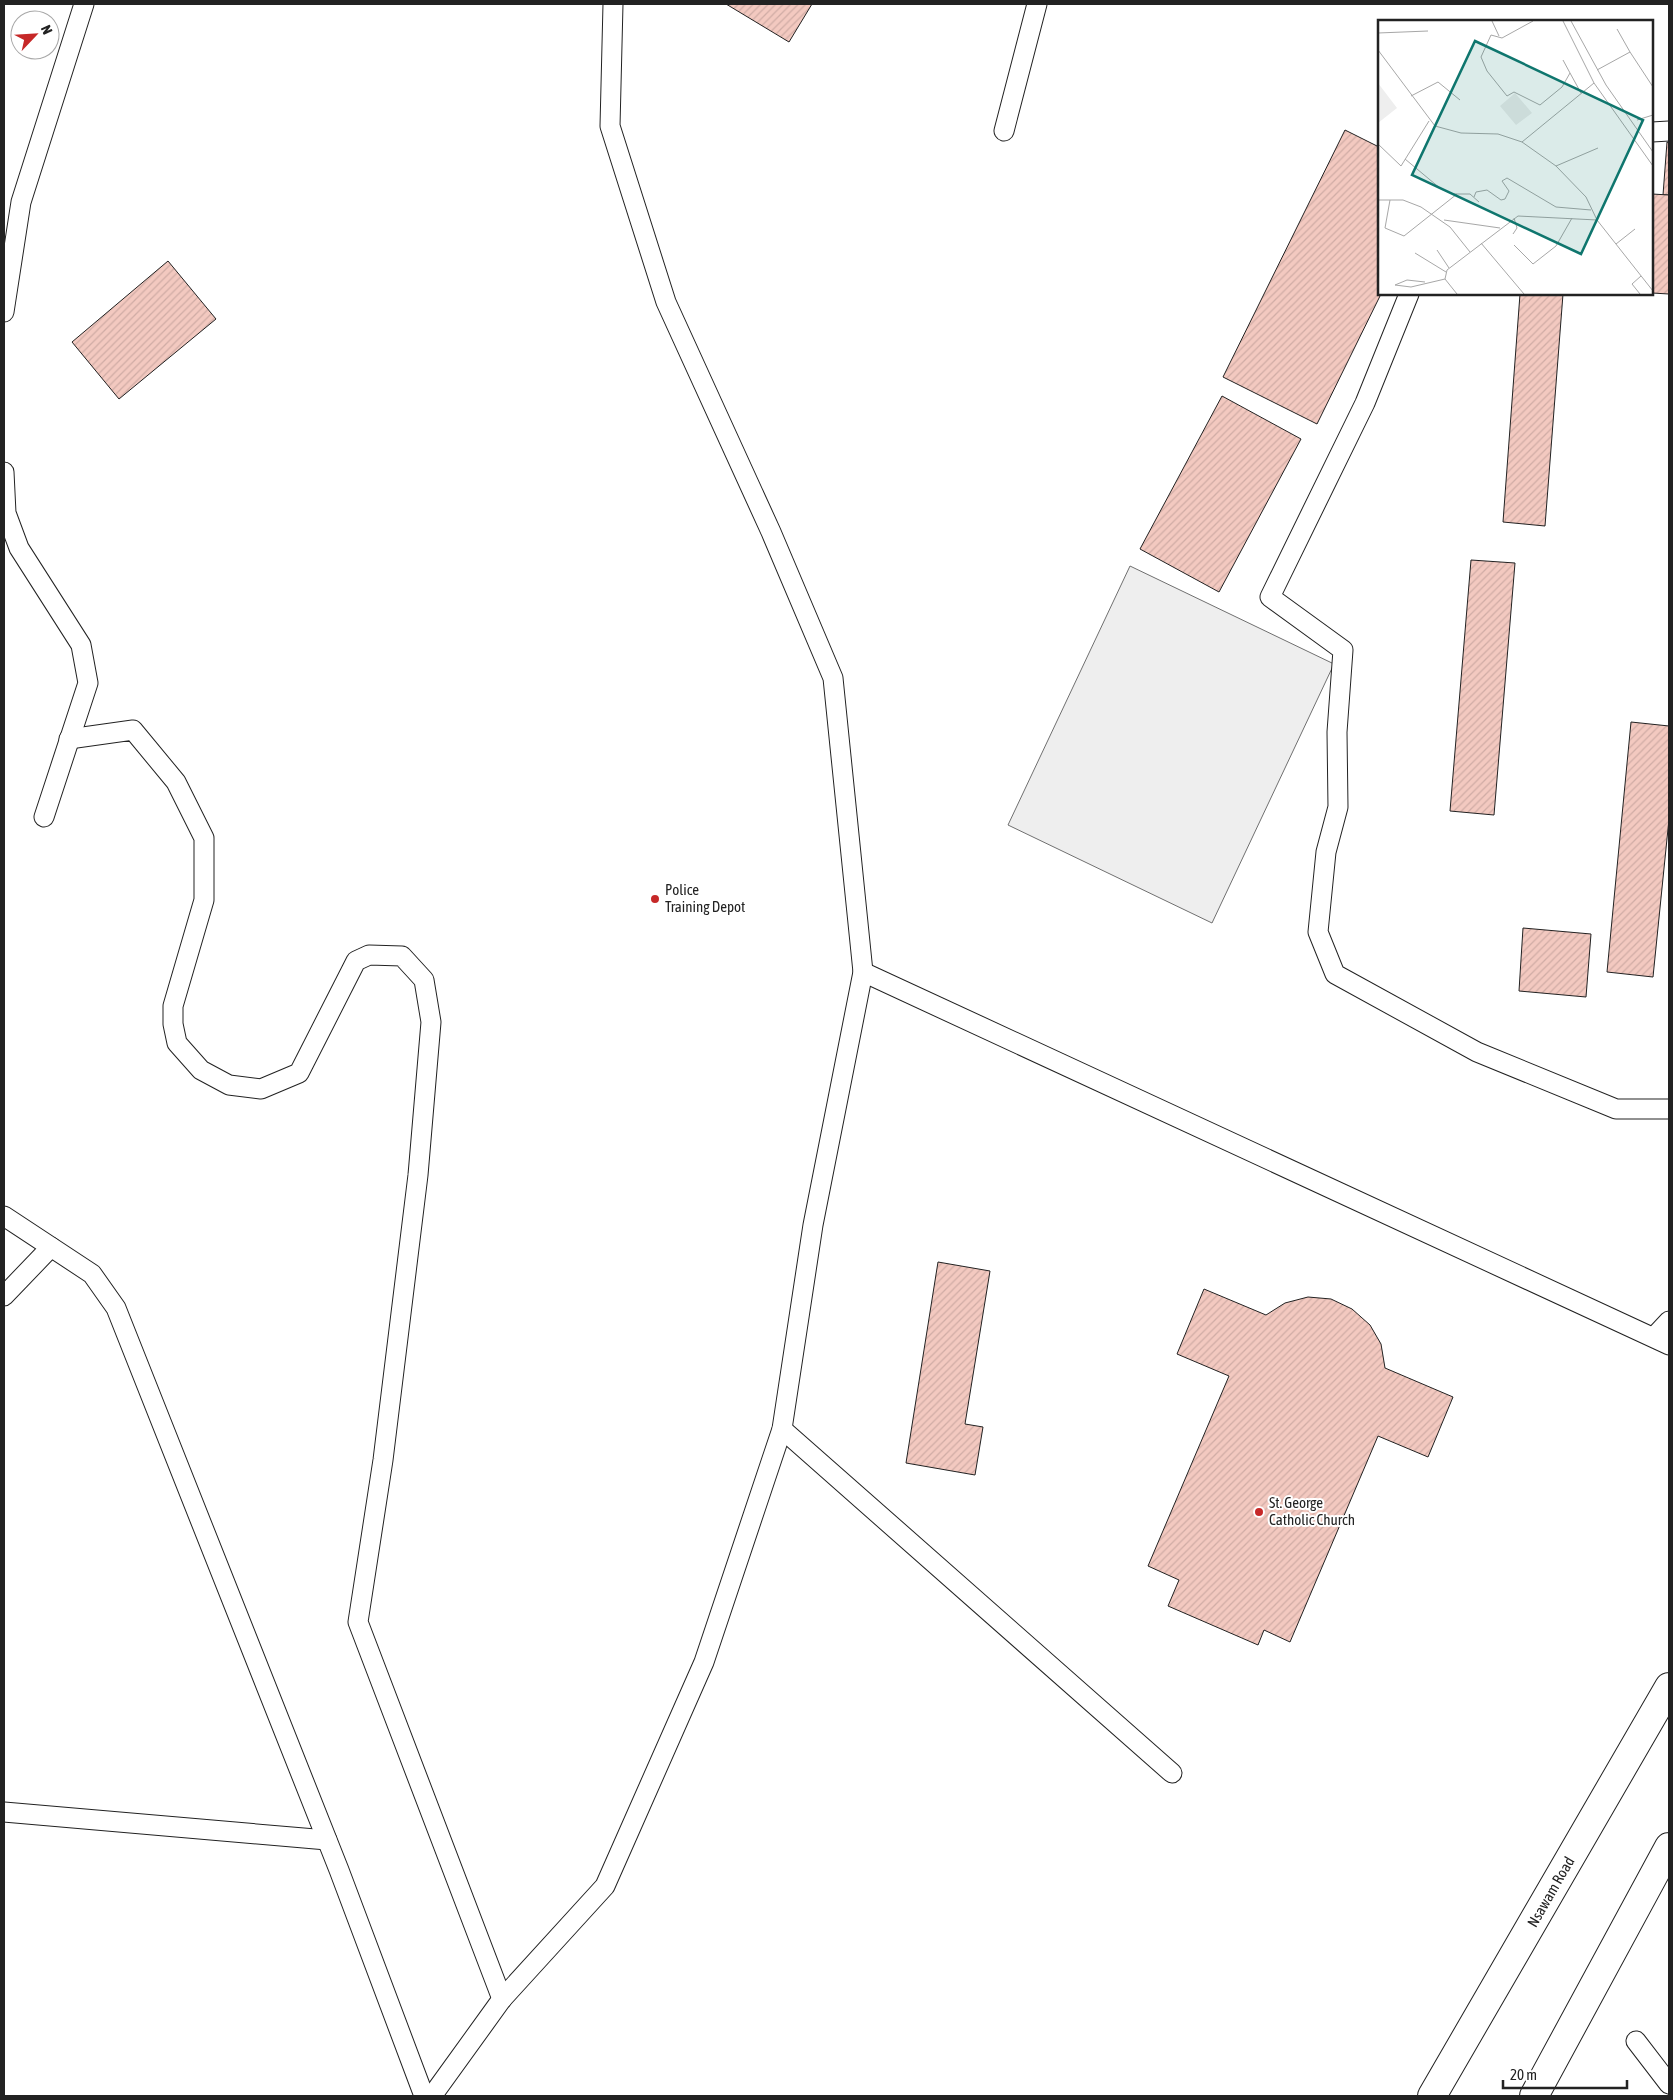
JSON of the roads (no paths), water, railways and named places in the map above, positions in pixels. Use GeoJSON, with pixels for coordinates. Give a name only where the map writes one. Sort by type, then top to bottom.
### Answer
{"type":"FeatureCollection","features":[{"type":"Feature","properties":{"kind":"highway","name":"Nsawam Road"},"geometry":{"type":"LineString","coordinates":[[1432,2096],[1669,1688]]}},
{"type":"Feature","properties":{"kind":"highway"},"geometry":{"type":"LineString","coordinates":[[1534,2096],[1669,1846]]}},
{"type":"Feature","properties":{"kind":"lane"},"geometry":{"type":"LineString","coordinates":[[4,312],[21,202],[84,4]]}},
{"type":"Feature","properties":{"kind":"lane"},"geometry":{"type":"LineString","coordinates":[[432,2096],[502,2000],[605,1886],[704,1662],[782,1429],[813,1224],[863,972],[833,678],[771,532],[666,302],[610,126],[613,4]]}},
{"type":"Feature","properties":{"kind":"lane"},"geometry":{"type":"LineString","coordinates":[[1004,131],[1037,4]]}},
{"type":"Feature","properties":{"kind":"lane"},"geometry":{"type":"LineString","coordinates":[[1653,132],[1669,131]]}},
{"type":"Feature","properties":{"kind":"lane"},"geometry":{"type":"LineString","coordinates":[[1409,295],[1366,403],[1270,597],[1343,650],[1337,732],[1338,806],[1326,852],[1318,932],[1335,974],[1477,1052],[1616,1109],[1669,1109]]}},
{"type":"Feature","properties":{"kind":"lane"},"geometry":{"type":"LineString","coordinates":[[4,472],[6,513],[11,544],[81,645],[88,683],[44,817]]}},
{"type":"Feature","properties":{"kind":"lane"},"geometry":{"type":"LineString","coordinates":[[69,739],[133,730],[176,782],[204,838],[204,900],[174,1006],[173,1024],[177,1043],[201,1070],[229,1085],[261,1089],[299,1073],[356,961],[369,955],[402,956],[424,980],[431,1022],[418,1175],[383,1460],[358,1622],[502,2000]]}},
{"type":"Feature","properties":{"kind":"lane"},"geometry":{"type":"LineString","coordinates":[[863,972],[1662,1341],[1669,1321]]}},
{"type":"Feature","properties":{"kind":"lane"},"geometry":{"type":"LineString","coordinates":[[4,1216],[92,1274],[116,1308],[327,1840],[424,2096]]}},
{"type":"Feature","properties":{"kind":"lane"},"geometry":{"type":"LineString","coordinates":[[4,1296],[51,1247]]}},
{"type":"Feature","properties":{"kind":"lane"},"geometry":{"type":"LineString","coordinates":[[782,1429],[1172,1774]]}},
{"type":"Feature","properties":{"kind":"lane"},"geometry":{"type":"LineString","coordinates":[[4,1812],[327,1840]]}},
{"type":"Feature","properties":{"kind":"lane"},"geometry":{"type":"LineString","coordinates":[[1636,2040],[1669,2084]]}},
{"type":"Feature","properties":{"kind":"place","name":"Police Training Depot"},"geometry":{"type":"Point","coordinates":[655,899]}},
{"type":"Feature","properties":{"kind":"place","name":"St. George Catholic Church"},"geometry":{"type":"Point","coordinates":[1259,1512]}}]}
